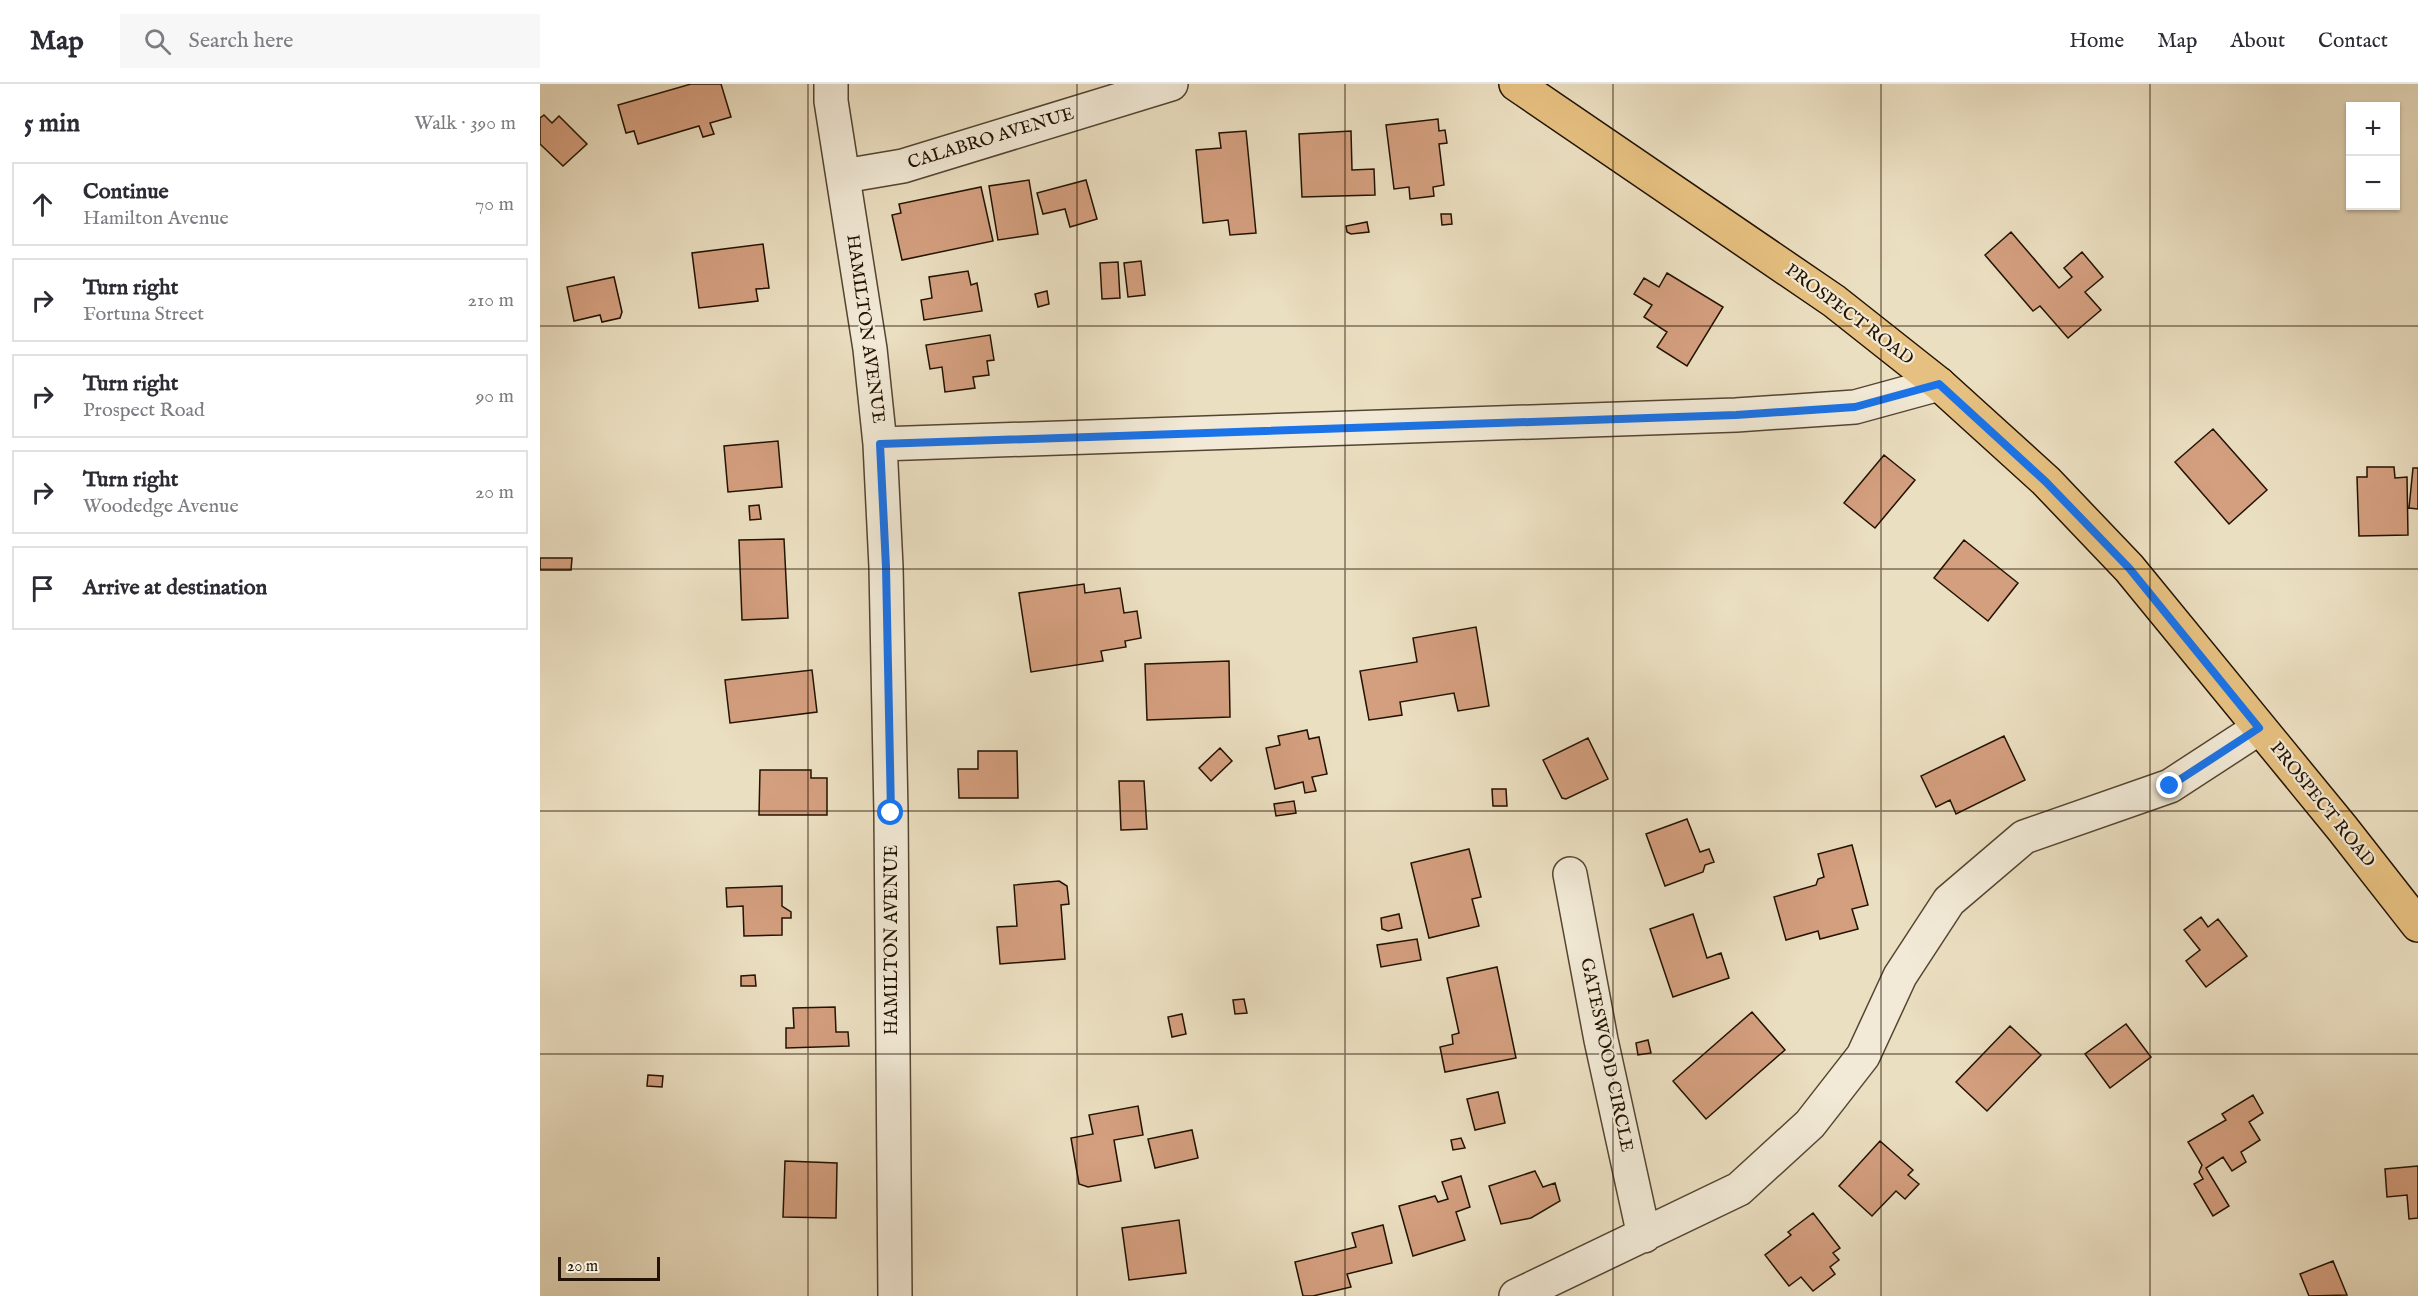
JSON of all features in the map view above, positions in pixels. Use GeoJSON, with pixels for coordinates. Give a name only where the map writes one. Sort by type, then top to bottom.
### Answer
{"type":"FeatureCollection","features":[{"type":"Feature","properties":{"kind":"main road","name":"PROSPECT ROAD"},"geometry":{"type":"LineString","coordinates":[[1516,84],[1834,301],[1939,384],[2046,482],[2129,568],[2342,828],[2418,925]]}},
{"type":"Feature","properties":{"kind":"street","name":"HAMILTON AVENUE"},"geometry":{"type":"LineString","coordinates":[[831,84],[831,101],[870,349],[880,444],[886,567],[891,813],[895,1296]]}},
{"type":"Feature","properties":{"kind":"street","name":"CALABRO AVENUE"},"geometry":{"type":"LineString","coordinates":[[844,176],[903,166],[1171,84]]}},
{"type":"Feature","properties":{"kind":"street"},"geometry":{"type":"LineString","coordinates":[[880,444],[1736,415],[1855,407],[1939,384]]}},
{"type":"Feature","properties":{"kind":"street"},"geometry":{"type":"LineString","coordinates":[[1516,1296],[1739,1189],[1810,1124],[1863,1056],[1900,976],[1949,901],[2024,837],[2170,786],[2259,728]]}},
{"type":"Feature","properties":{"kind":"street","name":"GATESWOOD CIRCLE"},"geometry":{"type":"LineString","coordinates":[[1570,874],[1601,1040],[1644,1236]]}},
{"type":"Feature","properties":{"kind":"building"},"geometry":{"type":"Polygon","coordinates":[[[691,84],[721,84],[731,117],[710,123],[714,134],[703,137],[699,126],[638,144],[634,131],[626,133],[618,105],[691,84]]]}},
{"type":"Feature","properties":{"kind":"building"},"geometry":{"type":"Polygon","coordinates":[[[544,115],[552,123],[559,116],[587,144],[563,166],[540,144],[540,118],[544,115]]]}},
{"type":"Feature","properties":{"kind":"building"},"geometry":{"type":"Polygon","coordinates":[[[1438,119],[1439,131],[1445,130],[1447,143],[1439,144],[1444,185],[1433,187],[1434,196],[1410,199],[1409,187],[1394,189],[1386,125],[1438,119]]]}},
{"type":"Feature","properties":{"kind":"building"},"geometry":{"type":"Polygon","coordinates":[[[1246,131],[1256,233],[1230,235],[1228,220],[1203,223],[1196,150],[1221,148],[1219,133],[1246,131]]]}},
{"type":"Feature","properties":{"kind":"building"},"geometry":{"type":"Polygon","coordinates":[[[1351,131],[1352,170],[1374,169],[1375,195],[1302,197],[1299,134],[1351,131]]]}},
{"type":"Feature","properties":{"kind":"building"},"geometry":{"type":"Polygon","coordinates":[[[1029,180],[1038,234],[998,240],[989,186],[1029,180]]]}},
{"type":"Feature","properties":{"kind":"building"},"geometry":{"type":"Polygon","coordinates":[[[1086,180],[1097,219],[1070,227],[1065,209],[1043,214],[1037,193],[1086,180]]]}},
{"type":"Feature","properties":{"kind":"building"},"geometry":{"type":"Polygon","coordinates":[[[981,187],[993,241],[902,260],[892,215],[901,213],[899,204],[981,187]]]}},
{"type":"Feature","properties":{"kind":"building"},"geometry":{"type":"Polygon","coordinates":[[[1441,214],[1451,214],[1452,224],[1442,225],[1441,214]]]}},
{"type":"Feature","properties":{"kind":"building"},"geometry":{"type":"Polygon","coordinates":[[[1367,222],[1369,232],[1351,234],[1347,232],[1346,226],[1367,222]]]}},
{"type":"Feature","properties":{"kind":"building"},"geometry":{"type":"Polygon","coordinates":[[[2011,232],[2059,288],[2072,277],[2064,268],[2082,252],[2103,277],[2085,292],[2101,310],[2068,338],[2040,306],[2033,311],[1985,255],[2011,232]]]}},
{"type":"Feature","properties":{"kind":"building"},"geometry":{"type":"Polygon","coordinates":[[[763,244],[769,288],[756,289],[758,301],[699,308],[692,253],[763,244]]]}},
{"type":"Feature","properties":{"kind":"building"},"geometry":{"type":"Polygon","coordinates":[[[1141,261],[1145,295],[1128,297],[1124,263],[1141,261]]]}},
{"type":"Feature","properties":{"kind":"building"},"geometry":{"type":"Polygon","coordinates":[[[1118,262],[1120,298],[1102,299],[1100,263],[1118,262]]]}},
{"type":"Feature","properties":{"kind":"building"},"geometry":{"type":"Polygon","coordinates":[[[968,271],[971,285],[977,283],[982,311],[924,320],[921,300],[932,298],[929,277],[968,271]]]}},
{"type":"Feature","properties":{"kind":"building"},"geometry":{"type":"Polygon","coordinates":[[[1667,273],[1723,307],[1687,366],[1657,347],[1667,332],[1644,317],[1652,305],[1634,294],[1644,278],[1659,287],[1667,273]]]}},
{"type":"Feature","properties":{"kind":"building"},"geometry":{"type":"Polygon","coordinates":[[[614,277],[622,312],[620,318],[602,322],[600,315],[574,321],[567,287],[614,277]]]}},
{"type":"Feature","properties":{"kind":"building"},"geometry":{"type":"Polygon","coordinates":[[[1047,291],[1049,304],[1038,307],[1035,294],[1047,291]]]}},
{"type":"Feature","properties":{"kind":"building"},"geometry":{"type":"Polygon","coordinates":[[[990,335],[994,360],[987,361],[989,375],[973,377],[975,388],[945,392],[942,367],[930,369],[926,345],[990,335]]]}},
{"type":"Feature","properties":{"kind":"building"},"geometry":{"type":"Polygon","coordinates":[[[2213,429],[2267,490],[2229,524],[2175,462],[2213,429]]]}},
{"type":"Feature","properties":{"kind":"building"},"geometry":{"type":"Polygon","coordinates":[[[778,441],[782,487],[728,492],[724,446],[778,441]]]}},
{"type":"Feature","properties":{"kind":"building"},"geometry":{"type":"Polygon","coordinates":[[[1884,455],[1915,480],[1875,528],[1844,503],[1884,455]]]}},
{"type":"Feature","properties":{"kind":"building"},"geometry":{"type":"Polygon","coordinates":[[[2367,467],[2394,467],[2395,478],[2407,477],[2408,535],[2359,536],[2357,477],[2367,477],[2367,467]]]}},
{"type":"Feature","properties":{"kind":"building"},"geometry":{"type":"Polygon","coordinates":[[[2413,468],[2418,468],[2418,509],[2409,508],[2413,468]]]}},
{"type":"Feature","properties":{"kind":"building"},"geometry":{"type":"Polygon","coordinates":[[[759,505],[761,519],[750,520],[749,506],[759,505]]]}},
{"type":"Feature","properties":{"kind":"building"},"geometry":{"type":"Polygon","coordinates":[[[784,539],[788,618],[742,620],[739,540],[784,539]]]}},
{"type":"Feature","properties":{"kind":"building"},"geometry":{"type":"Polygon","coordinates":[[[1964,540],[2018,583],[1988,621],[1934,578],[1964,540]]]}},
{"type":"Feature","properties":{"kind":"building"},"geometry":{"type":"Polygon","coordinates":[[[540,558],[572,558],[571,570],[540,570],[540,558]]]}},
{"type":"Feature","properties":{"kind":"building"},"geometry":{"type":"Polygon","coordinates":[[[1084,584],[1085,593],[1120,588],[1124,613],[1137,611],[1141,638],[1125,641],[1126,647],[1101,651],[1103,661],[1031,672],[1019,593],[1084,584]]]}},
{"type":"Feature","properties":{"kind":"building"},"geometry":{"type":"Polygon","coordinates":[[[1476,627],[1489,706],[1458,711],[1454,693],[1400,702],[1402,715],[1369,720],[1360,671],[1417,662],[1413,638],[1476,627]]]}},
{"type":"Feature","properties":{"kind":"building"},"geometry":{"type":"Polygon","coordinates":[[[1229,661],[1230,717],[1147,720],[1145,664],[1229,661]]]}},
{"type":"Feature","properties":{"kind":"building"},"geometry":{"type":"Polygon","coordinates":[[[812,670],[817,712],[730,723],[725,680],[812,670]]]}},
{"type":"Feature","properties":{"kind":"building"},"geometry":{"type":"Polygon","coordinates":[[[1307,730],[1309,739],[1319,737],[1327,774],[1312,777],[1316,791],[1305,793],[1303,782],[1275,789],[1266,748],[1280,745],[1278,736],[1307,730]]]}},
{"type":"Feature","properties":{"kind":"building"},"geometry":{"type":"Polygon","coordinates":[[[2004,736],[2025,780],[1956,814],[1950,800],[1936,807],[1921,776],[2004,736]]]}},
{"type":"Feature","properties":{"kind":"building"},"geometry":{"type":"Polygon","coordinates":[[[1588,738],[1608,779],[1566,799],[1562,798],[1543,760],[1588,738]]]}},
{"type":"Feature","properties":{"kind":"building"},"geometry":{"type":"Polygon","coordinates":[[[1220,748],[1232,761],[1211,781],[1199,768],[1220,748]]]}},
{"type":"Feature","properties":{"kind":"building"},"geometry":{"type":"Polygon","coordinates":[[[978,751],[1017,751],[1018,798],[959,798],[958,769],[978,769],[978,751]]]}},
{"type":"Feature","properties":{"kind":"building"},"geometry":{"type":"Polygon","coordinates":[[[760,770],[811,770],[811,778],[827,778],[827,815],[759,815],[760,770]]]}},
{"type":"Feature","properties":{"kind":"building"},"geometry":{"type":"Polygon","coordinates":[[[1119,781],[1144,781],[1147,829],[1121,830],[1119,781]]]}},
{"type":"Feature","properties":{"kind":"building"},"geometry":{"type":"Polygon","coordinates":[[[1492,789],[1506,789],[1507,806],[1493,806],[1492,789]]]}},
{"type":"Feature","properties":{"kind":"building"},"geometry":{"type":"Polygon","coordinates":[[[1294,801],[1296,813],[1276,816],[1274,804],[1294,801]]]}},
{"type":"Feature","properties":{"kind":"building"},"geometry":{"type":"Polygon","coordinates":[[[1687,819],[1700,852],[1709,849],[1714,862],[1705,865],[1703,872],[1665,886],[1646,834],[1687,819]]]}},
{"type":"Feature","properties":{"kind":"building"},"geometry":{"type":"Polygon","coordinates":[[[1852,845],[1868,905],[1852,909],[1858,929],[1820,939],[1818,931],[1786,940],[1774,897],[1816,885],[1818,879],[1824,877],[1818,854],[1852,845]]]}},
{"type":"Feature","properties":{"kind":"building"},"geometry":{"type":"Polygon","coordinates":[[[1469,849],[1481,897],[1472,899],[1479,926],[1429,938],[1411,863],[1469,849]]]}},
{"type":"Feature","properties":{"kind":"building"},"geometry":{"type":"Polygon","coordinates":[[[1059,881],[1067,886],[1069,904],[1061,905],[1065,959],[1000,964],[997,927],[1017,926],[1014,885],[1059,881]]]}},
{"type":"Feature","properties":{"kind":"building"},"geometry":{"type":"Polygon","coordinates":[[[782,886],[782,906],[791,912],[791,918],[782,918],[782,935],[744,936],[743,906],[727,907],[726,888],[782,886]]]}},
{"type":"Feature","properties":{"kind":"building"},"geometry":{"type":"Polygon","coordinates":[[[1399,914],[1402,928],[1388,931],[1382,929],[1381,918],[1399,914]]]}},
{"type":"Feature","properties":{"kind":"building"},"geometry":{"type":"Polygon","coordinates":[[[1693,914],[1707,958],[1721,953],[1729,978],[1673,997],[1650,929],[1693,914]]]}},
{"type":"Feature","properties":{"kind":"building"},"geometry":{"type":"Polygon","coordinates":[[[2201,917],[2208,927],[2218,919],[2247,956],[2206,987],[2186,961],[2200,950],[2184,930],[2201,917]]]}},
{"type":"Feature","properties":{"kind":"building"},"geometry":{"type":"Polygon","coordinates":[[[1417,939],[1421,960],[1381,967],[1377,945],[1417,939]]]}},
{"type":"Feature","properties":{"kind":"building"},"geometry":{"type":"Polygon","coordinates":[[[1497,967],[1516,1058],[1445,1072],[1440,1047],[1453,1044],[1452,1035],[1459,1033],[1447,978],[1497,967]]]}},
{"type":"Feature","properties":{"kind":"building"},"geometry":{"type":"Polygon","coordinates":[[[755,975],[756,986],[741,986],[741,976],[755,975]]]}},
{"type":"Feature","properties":{"kind":"building"},"geometry":{"type":"Polygon","coordinates":[[[1244,999],[1247,1013],[1235,1014],[1233,1000],[1244,999]]]}},
{"type":"Feature","properties":{"kind":"building"},"geometry":{"type":"Polygon","coordinates":[[[835,1007],[836,1032],[848,1032],[849,1046],[786,1048],[786,1028],[794,1028],[793,1008],[835,1007]]]}},
{"type":"Feature","properties":{"kind":"building"},"geometry":{"type":"Polygon","coordinates":[[[1752,1012],[1785,1050],[1706,1119],[1673,1081],[1752,1012]]]}},
{"type":"Feature","properties":{"kind":"building"},"geometry":{"type":"Polygon","coordinates":[[[1182,1014],[1186,1034],[1172,1037],[1168,1017],[1182,1014]]]}},
{"type":"Feature","properties":{"kind":"building"},"geometry":{"type":"Polygon","coordinates":[[[2126,1024],[2151,1057],[2110,1088],[2085,1054],[2126,1024]]]}},
{"type":"Feature","properties":{"kind":"building"},"geometry":{"type":"Polygon","coordinates":[[[2010,1026],[2041,1055],[1987,1111],[1956,1082],[2010,1026]]]}},
{"type":"Feature","properties":{"kind":"building"},"geometry":{"type":"Polygon","coordinates":[[[1648,1040],[1651,1053],[1638,1055],[1636,1043],[1648,1040]]]}},
{"type":"Feature","properties":{"kind":"building"},"geometry":{"type":"Polygon","coordinates":[[[648,1075],[663,1076],[662,1087],[647,1086],[648,1075]]]}},
{"type":"Feature","properties":{"kind":"building"},"geometry":{"type":"Polygon","coordinates":[[[1498,1092],[1505,1123],[1475,1130],[1467,1099],[1498,1092]]]}},
{"type":"Feature","properties":{"kind":"building"},"geometry":{"type":"Polygon","coordinates":[[[2253,1095],[2263,1113],[2249,1122],[2260,1140],[2241,1152],[2246,1162],[2232,1171],[2223,1157],[2206,1168],[2229,1206],[2213,1216],[2194,1184],[2203,1179],[2199,1172],[2202,1165],[2188,1142],[2226,1120],[2222,1114],[2253,1095]]]}},
{"type":"Feature","properties":{"kind":"building"},"geometry":{"type":"Polygon","coordinates":[[[1138,1106],[1143,1135],[1114,1140],[1121,1181],[1088,1187],[1079,1184],[1071,1138],[1093,1134],[1089,1115],[1138,1106]]]}},
{"type":"Feature","properties":{"kind":"building"},"geometry":{"type":"Polygon","coordinates":[[[1192,1130],[1198,1158],[1155,1168],[1148,1139],[1192,1130]]]}},
{"type":"Feature","properties":{"kind":"building"},"geometry":{"type":"Polygon","coordinates":[[[1461,1138],[1465,1148],[1453,1150],[1451,1140],[1461,1138]]]}},
{"type":"Feature","properties":{"kind":"building"},"geometry":{"type":"Polygon","coordinates":[[[1880,1141],[1913,1170],[1908,1175],[1919,1184],[1905,1199],[1896,1191],[1872,1216],[1839,1186],[1880,1141]]]}},
{"type":"Feature","properties":{"kind":"building"},"geometry":{"type":"Polygon","coordinates":[[[785,1161],[837,1163],[836,1218],[783,1217],[785,1161]]]}},
{"type":"Feature","properties":{"kind":"building"},"geometry":{"type":"Polygon","coordinates":[[[2418,1166],[2418,1218],[2409,1219],[2407,1195],[2387,1197],[2385,1169],[2418,1166]]]}},
{"type":"Feature","properties":{"kind":"building"},"geometry":{"type":"Polygon","coordinates":[[[1535,1171],[1543,1187],[1555,1183],[1560,1201],[1531,1218],[1501,1224],[1489,1186],[1535,1171]]]}},
{"type":"Feature","properties":{"kind":"building"},"geometry":{"type":"Polygon","coordinates":[[[1461,1176],[1470,1207],[1456,1212],[1465,1240],[1413,1256],[1399,1206],[1435,1196],[1438,1202],[1448,1199],[1442,1182],[1461,1176]]]}},
{"type":"Feature","properties":{"kind":"building"},"geometry":{"type":"Polygon","coordinates":[[[1813,1213],[1840,1248],[1833,1253],[1839,1260],[1830,1267],[1835,1274],[1813,1291],[1801,1277],[1789,1286],[1765,1255],[1791,1235],[1788,1232],[1813,1213]]]}},
{"type":"Feature","properties":{"kind":"building"},"geometry":{"type":"Polygon","coordinates":[[[1179,1220],[1186,1273],[1129,1280],[1122,1228],[1179,1220]]]}},
{"type":"Feature","properties":{"kind":"building"},"geometry":{"type":"Polygon","coordinates":[[[1383,1225],[1392,1263],[1347,1274],[1351,1287],[1313,1296],[1303,1296],[1295,1262],[1356,1247],[1352,1233],[1383,1225]]]}},
{"type":"Feature","properties":{"kind":"building"},"geometry":{"type":"Polygon","coordinates":[[[2333,1261],[2347,1295],[2309,1296],[2300,1274],[2333,1261]]]}},
{"type":"Feature","properties":{"kind":"route"},"geometry":{"type":"LineString","coordinates":[[891,813],[886,567],[880,444],[1736,415],[1855,407],[1939,384],[2046,482],[2129,568],[2259,728],[2170,786]]}}]}
